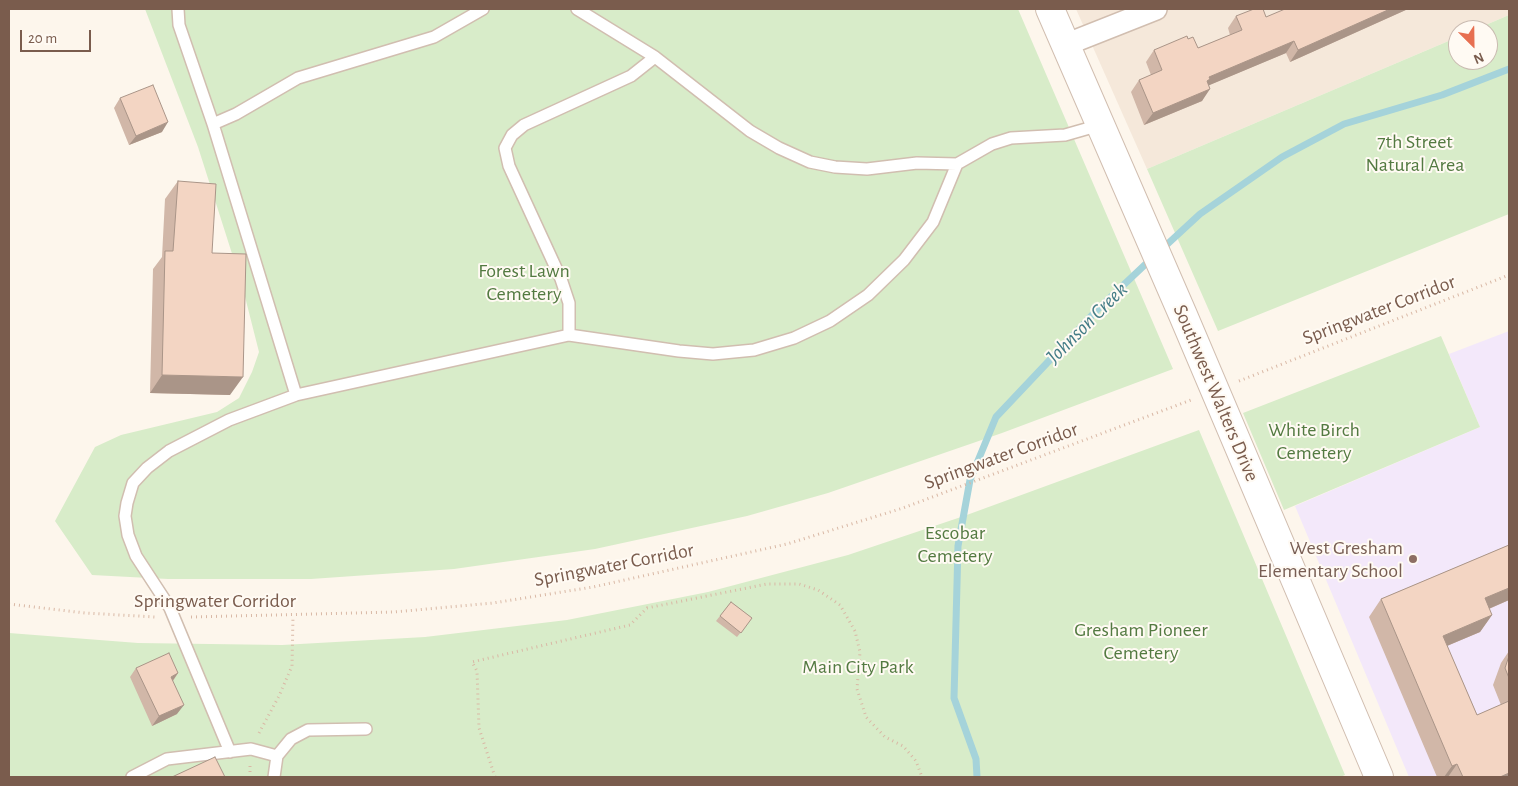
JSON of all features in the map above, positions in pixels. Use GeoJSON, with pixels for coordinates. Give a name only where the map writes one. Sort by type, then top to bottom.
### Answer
{"type":"FeatureCollection","features":[{"type":"Feature","properties":{"kind":"street","name":"Southwest Walters Drive"},"geometry":{"type":"LineString","coordinates":[[1050,9],[1183,315],[1379,777]]}},
{"type":"Feature","properties":{"kind":"street"},"geometry":{"type":"LineString","coordinates":[[1065,45],[1156,9]]}},
{"type":"Feature","properties":{"kind":"lane"},"geometry":{"type":"LineString","coordinates":[[178,9],[179,24],[213,124],[296,395]]}},
{"type":"Feature","properties":{"kind":"lane"},"geometry":{"type":"LineString","coordinates":[[213,124],[236,114],[298,78],[434,37],[484,9]]}},
{"type":"Feature","properties":{"kind":"lane"},"geometry":{"type":"LineString","coordinates":[[577,9],[655,57],[750,131],[779,148],[810,162],[835,167],[867,169],[917,163],[957,164],[992,144],[1011,138],[1064,135],[1100,124]]}},
{"type":"Feature","properties":{"kind":"lane"},"geometry":{"type":"LineString","coordinates":[[569,335],[569,303],[561,279],[509,166],[505,148],[512,135],[524,125],[631,76],[655,57]]}},
{"type":"Feature","properties":{"kind":"lane"},"geometry":{"type":"LineString","coordinates":[[230,752],[170,608],[136,556],[128,535],[125,516],[134,483],[147,468],[169,451],[230,420],[296,395],[569,335],[713,354],[754,350],[794,338],[830,321],[868,295],[904,260],[933,222],[957,164]]}},
{"type":"Feature","properties":{"kind":"lane"},"geometry":{"type":"LineString","coordinates":[[274,777],[277,756],[291,739],[308,730],[366,729]]}},
{"type":"Feature","properties":{"kind":"lane"},"geometry":{"type":"LineString","coordinates":[[132,777],[167,759],[251,749],[277,756]]}},
{"type":"Feature","properties":{"kind":"path","name":"Springwater Corridor"},"geometry":{"type":"LineString","coordinates":[[1231,384],[1509,275]]}},
{"type":"Feature","properties":{"kind":"path","name":"Springwater Corridor"},"geometry":{"type":"LineString","coordinates":[[9,604],[123,616],[292,616],[394,612],[493,603],[593,587],[787,544],[903,508],[1038,459],[1192,399]]}},
{"type":"Feature","properties":{"kind":"path"},"geometry":{"type":"LineString","coordinates":[[495,777],[479,728],[477,671],[472,662],[630,625],[647,608],[767,584],[799,584],[818,590],[834,599],[845,612],[855,630],[860,652],[857,689],[866,717],[885,738],[903,746],[916,761],[922,777]]}},
{"type":"Feature","properties":{"kind":"path"},"geometry":{"type":"LineString","coordinates":[[250,777],[251,749],[280,696],[292,666],[292,616]]}},
{"type":"Feature","properties":{"kind":"shaded area"},"geometry":{"type":"Polygon","coordinates":[[[1076,9],[1509,9],[1509,15],[1497,20],[1448,20],[1448,41],[1147,169],[1076,9]]]}},
{"type":"Feature","properties":{"kind":"shaded area","name":"West Gresham Elementary School"},"geometry":{"type":"Polygon","coordinates":[[[1509,331],[1509,777],[1409,777],[1295,506],[1480,427],[1449,354],[1509,331]]]}},
{"type":"Feature","properties":{"kind":"green space","name":"Forest Lawn Cemetery"},"geometry":{"type":"Polygon","coordinates":[[[145,9],[1018,9],[1173,369],[1002,433],[828,493],[747,516],[595,549],[454,569],[311,579],[168,579],[92,575],[55,521],[95,447],[121,435],[217,412],[239,398],[252,372],[259,352],[242,285],[198,147],[145,9]]]}},
{"type":"Feature","properties":{"kind":"green space","name":"7th Street Natural Area"},"geometry":{"type":"Polygon","coordinates":[[[1509,15],[1509,214],[1218,331],[1147,169],[1448,41],[1448,70],[1498,70],[1497,20],[1509,15]]]}},
{"type":"Feature","properties":{"kind":"green space","name":"White Birch Cemetery"},"geometry":{"type":"Polygon","coordinates":[[[1441,336],[1480,427],[1284,510],[1243,413],[1441,336]]]}},
{"type":"Feature","properties":{"kind":"green space","name":"Main City Park"},"geometry":{"type":"Polygon","coordinates":[[[1199,430],[1345,775],[1340,777],[9,777],[9,633],[138,643],[282,645],[425,637],[567,620],[708,592],[848,555],[964,516],[1199,430]]]}},
{"type":"Feature","properties":{"kind":"building"},"geometry":{"type":"Polygon","coordinates":[[[1254,9],[1263,9],[1266,17],[1285,9],[1390,9],[1298,50],[1294,41],[1209,77],[1210,79],[1207,81],[1210,89],[1153,113],[1139,80],[1162,70],[1154,50],[1187,36],[1188,39],[1193,37],[1198,48],[1242,30],[1236,16],[1254,9]]]}},
{"type":"Feature","properties":{"kind":"building"},"geometry":{"type":"Polygon","coordinates":[[[153,85],[168,122],[136,136],[120,98],[153,85]]]}},
{"type":"Feature","properties":{"kind":"building"},"geometry":{"type":"Polygon","coordinates":[[[178,181],[216,184],[212,253],[246,254],[243,377],[162,375],[165,251],[173,251],[178,181]]]}},
{"type":"Feature","properties":{"kind":"building"},"geometry":{"type":"Polygon","coordinates":[[[1509,545],[1509,588],[1485,598],[1492,615],[1443,636],[1477,715],[1509,701],[1509,773],[1500,777],[1463,777],[1457,764],[1452,766],[1381,599],[1509,545]]]}},
{"type":"Feature","properties":{"kind":"building"},"geometry":{"type":"Polygon","coordinates":[[[731,602],[752,618],[741,633],[720,616],[731,602]]]}},
{"type":"Feature","properties":{"kind":"building"},"geometry":{"type":"Polygon","coordinates":[[[169,653],[178,673],[171,677],[184,705],[159,716],[136,668],[169,653]]]}},
{"type":"Feature","properties":{"kind":"building"},"geometry":{"type":"Polygon","coordinates":[[[1509,656],[1509,678],[1505,668],[1509,656]]]}},
{"type":"Feature","properties":{"kind":"building"},"geometry":{"type":"Polygon","coordinates":[[[215,757],[225,777],[172,777],[215,757]]]}},
{"type":"Feature","properties":{"kind":"waterway","name":"Johnson Creek"},"geometry":{"type":"LineString","coordinates":[[1161,250],[1200,214],[1282,157],[1344,124],[1442,95],[1509,69]]}},
{"type":"Feature","properties":{"kind":"waterway","name":"Johnson Creek"},"geometry":{"type":"LineString","coordinates":[[977,777],[976,759],[954,698],[958,546],[970,480],[996,417],[1097,310],[1151,259]]}},
{"type":"Feature","properties":{"kind":"place","name":"West Gresham Elementary School"},"geometry":{"type":"Point","coordinates":[1413,559]}},
{"type":"Feature","properties":{"kind":"park label","name":"Escobar Cemetery"},"geometry":{"type":"Point","coordinates":[955,544]}},
{"type":"Feature","properties":{"kind":"park label","name":"Gresham Pioneer Cemetery"},"geometry":{"type":"Point","coordinates":[1141,642]}}]}
